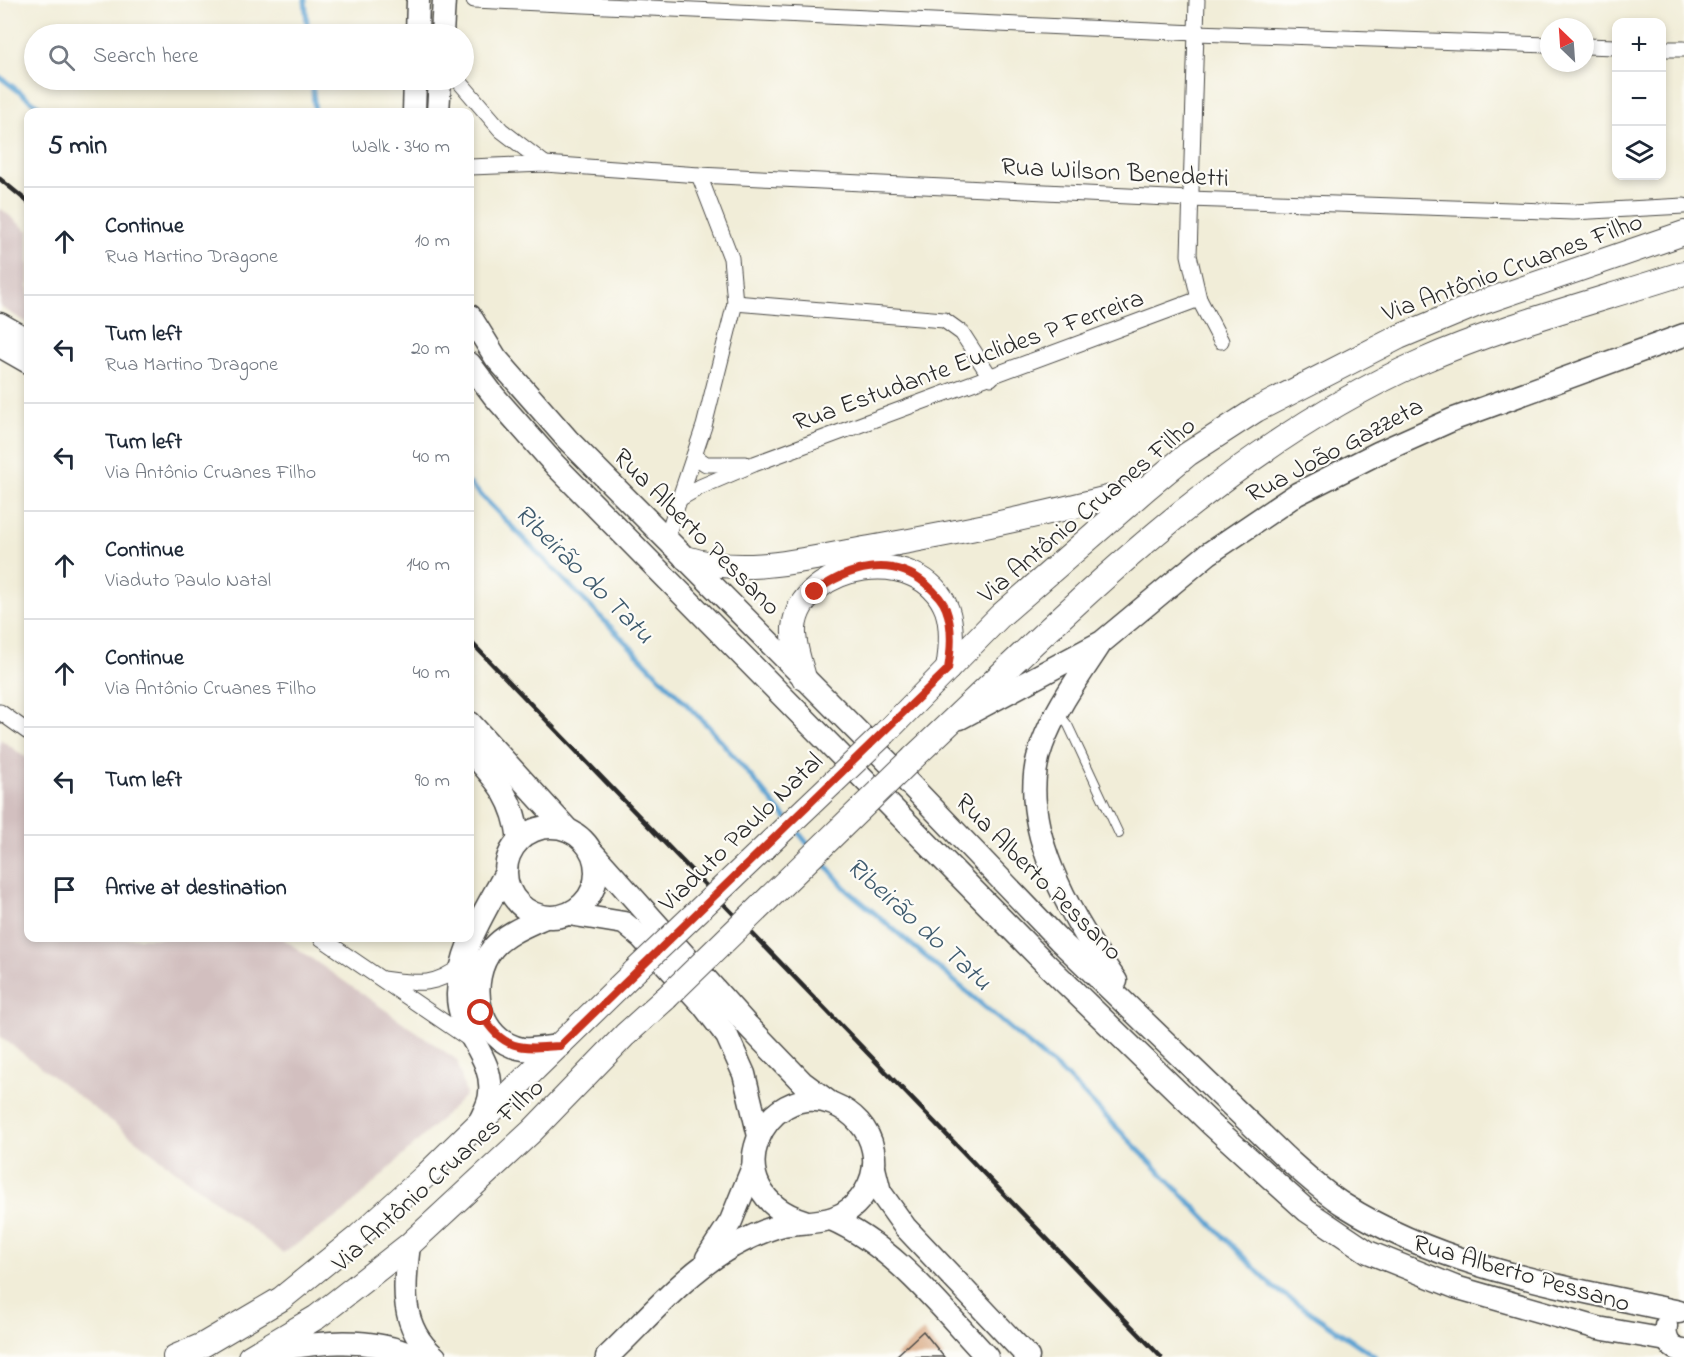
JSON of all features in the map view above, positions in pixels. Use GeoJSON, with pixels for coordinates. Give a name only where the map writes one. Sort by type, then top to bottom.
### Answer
{"type":"FeatureCollection","features":[{"type":"Feature","properties":{"kind":"main road","name":"Via Antônio Cruanes Filho"},"geometry":{"type":"LineString","coordinates":[[885,733],[1001,615],[1188,454],[1256,410],[1389,342],[1478,304],[1684,234]]}},
{"type":"Feature","properties":{"kind":"main road","name":"Via Antônio Cruanes Filho"},"geometry":{"type":"LineString","coordinates":[[254,1355],[317,1317],[409,1245],[532,1131],[625,1035],[948,724],[1134,551],[1219,482],[1281,439],[1348,398],[1419,363],[1499,330],[1587,301],[1679,277]]}},
{"type":"Feature","properties":{"kind":"main road"},"geometry":{"type":"LineString","coordinates":[[686,558],[731,568],[824,556],[960,532],[1065,510],[1147,488]]}},
{"type":"Feature","properties":{"kind":"main road"},"geometry":{"type":"LineString","coordinates":[[804,678],[794,640],[794,627],[804,604],[831,580],[845,573],[875,566],[905,571],[919,578],[946,607],[950,627],[948,669]]}},
{"type":"Feature","properties":{"kind":"main road","name":"Viaduto Paulo Natal"},"geometry":{"type":"LineString","coordinates":[[635,971],[885,733]]}},
{"type":"Feature","properties":{"kind":"main road","name":"Via Antônio Cruanes Filho"},"geometry":{"type":"LineString","coordinates":[[175,1357],[203,1344],[281,1299],[359,1236],[560,1046],[635,971]]}},
{"type":"Feature","properties":{"kind":"street"},"geometry":{"type":"LineString","coordinates":[[417,24],[418,0]]}},
{"type":"Feature","properties":{"kind":"street"},"geometry":{"type":"LineString","coordinates":[[443,24],[444,0]]}},
{"type":"Feature","properties":{"kind":"street"},"geometry":{"type":"LineString","coordinates":[[474,0],[1196,33],[1540,45]]}},
{"type":"Feature","properties":{"kind":"street"},"geometry":{"type":"LineString","coordinates":[[1197,0],[1189,255],[1199,298],[1221,340]]}},
{"type":"Feature","properties":{"kind":"street"},"geometry":{"type":"LineString","coordinates":[[1594,46],[1612,47]]}},
{"type":"Feature","properties":{"kind":"street"},"geometry":{"type":"LineString","coordinates":[[1666,49],[1684,49]]}},
{"type":"Feature","properties":{"kind":"street"},"geometry":{"type":"LineString","coordinates":[[414,108],[415,90]]}},
{"type":"Feature","properties":{"kind":"street"},"geometry":{"type":"LineString","coordinates":[[438,108],[439,90]]}},
{"type":"Feature","properties":{"kind":"street"},"geometry":{"type":"LineString","coordinates":[[467,90],[501,130],[545,164]]}},
{"type":"Feature","properties":{"kind":"street","name":"Rua Wilson Benedetti"},"geometry":{"type":"LineString","coordinates":[[474,166],[545,164],[699,175],[1189,199],[1573,212],[1684,206]]}},
{"type":"Feature","properties":{"kind":"street"},"geometry":{"type":"LineString","coordinates":[[666,538],[694,456],[735,303],[731,258],[699,175]]}},
{"type":"Feature","properties":{"kind":"street","name":"Rua Estudante Euclides P Ferreira"},"geometry":{"type":"LineString","coordinates":[[681,498],[754,464],[990,378],[1199,298]]}},
{"type":"Feature","properties":{"kind":"street"},"geometry":{"type":"LineString","coordinates":[[735,303],[944,320],[963,333],[990,378]]}},
{"type":"Feature","properties":{"kind":"street","name":"Rua Alberto Pessano"},"geometry":{"type":"LineString","coordinates":[[474,322],[496,358],[543,413],[1059,940],[1284,1156],[1342,1204],[1371,1221],[1452,1256],[1507,1272],[1681,1312]]}},
{"type":"Feature","properties":{"kind":"street"},"geometry":{"type":"LineString","coordinates":[[0,324],[24,338]]}},
{"type":"Feature","properties":{"kind":"street","name":"Rua João Gazzeta"},"geometry":{"type":"LineString","coordinates":[[948,724],[1102,642],[1208,554],[1297,494],[1378,453],[1454,419],[1684,336]]}},
{"type":"Feature","properties":{"kind":"street"},"geometry":{"type":"LineString","coordinates":[[0,346],[24,360]]}},
{"type":"Feature","properties":{"kind":"street","name":"Rua Alberto Pessano"},"geometry":{"type":"LineString","coordinates":[[474,369],[494,396],[555,465],[872,784],[1047,965],[1212,1125],[1307,1211],[1368,1252],[1455,1287],[1598,1328],[1676,1346]]}},
{"type":"Feature","properties":{"kind":"street","name":"Rua Estudante Euclides P Ferreira"},"geometry":{"type":"LineString","coordinates":[[694,456],[706,464],[754,464]]}},
{"type":"Feature","properties":{"kind":"street"},"geometry":{"type":"LineString","coordinates":[[1102,642],[1057,711],[1041,747],[1035,772],[1035,816],[1062,891],[1081,927],[1141,1018]]}},
{"type":"Feature","properties":{"kind":"street"},"geometry":{"type":"LineString","coordinates":[[0,712],[24,729]]}},
{"type":"Feature","properties":{"kind":"street"},"geometry":{"type":"LineString","coordinates":[[474,727],[567,829],[582,838],[802,1083],[830,1103],[846,1110],[863,1128],[873,1151],[874,1168],[880,1192],[905,1227],[1028,1357]]}},
{"type":"Feature","properties":{"kind":"street"},"geometry":{"type":"LineString","coordinates":[[474,755],[496,780],[512,807],[516,815],[519,840]]}},
{"type":"Feature","properties":{"kind":"street"},"geometry":{"type":"LineString","coordinates":[[474,932],[505,874],[511,851],[519,840],[541,827],[567,829]]}},
{"type":"Feature","properties":{"kind":"street"},"geometry":{"type":"LineString","coordinates":[[569,914],[584,904],[594,889],[597,872],[594,854]]}},
{"type":"Feature","properties":{"kind":"street"},"geometry":{"type":"LineString","coordinates":[[505,874],[509,890],[517,903],[530,912],[545,917]]}},
{"type":"Feature","properties":{"kind":"street"},"geometry":{"type":"LineString","coordinates":[[560,1046],[523,1049],[502,1040],[490,1029],[481,1013],[478,995],[484,962],[493,947],[511,933],[545,917],[569,914],[624,923],[642,938],[703,1005],[727,1036],[744,1074],[759,1136]]}},
{"type":"Feature","properties":{"kind":"street"},"geometry":{"type":"LineString","coordinates":[[327,942],[474,1042]]}},
{"type":"Feature","properties":{"kind":"street"},"geometry":{"type":"LineString","coordinates":[[470,942],[461,966],[457,995],[463,1022],[487,1062],[490,1074],[490,1095],[479,1123]]}},
{"type":"Feature","properties":{"kind":"street"},"geometry":{"type":"LineString","coordinates":[[379,979],[418,983],[435,982],[447,977],[461,966]]}},
{"type":"Feature","properties":{"kind":"street"},"geometry":{"type":"LineString","coordinates":[[696,1273],[731,1221],[753,1167],[759,1136],[771,1118],[788,1106],[809,1101],[830,1103]]}},
{"type":"Feature","properties":{"kind":"street"},"geometry":{"type":"LineString","coordinates":[[753,1167],[758,1186],[769,1202],[785,1215],[804,1221]]}},
{"type":"Feature","properties":{"kind":"street"},"geometry":{"type":"LineString","coordinates":[[607,1357],[696,1273],[732,1247],[772,1229],[804,1221],[831,1219],[847,1212],[860,1200],[869,1184],[874,1168]]}},
{"type":"Feature","properties":{"kind":"street"},"geometry":{"type":"LineString","coordinates":[[831,1219],[849,1227],[880,1247],[987,1357]]}},
{"type":"Feature","properties":{"kind":"street"},"geometry":{"type":"LineString","coordinates":[[409,1245],[404,1284],[405,1308],[412,1329],[435,1357]]}},
{"type":"Feature","properties":{"kind":"street"},"geometry":{"type":"LineString","coordinates":[[1676,1346],[1665,1334],[1668,1320],[1681,1312]]}},
{"type":"Feature","properties":{"kind":"street"},"geometry":{"type":"LineString","coordinates":[[254,1355],[303,1344],[354,1343],[395,1347],[415,1357]]}},
{"type":"Feature","properties":{"kind":"lane"},"geometry":{"type":"LineString","coordinates":[[1057,711],[1068,725],[1119,834]]}},
{"type":"Feature","properties":{"kind":"shaded area"},"geometry":{"type":"Polygon","coordinates":[[[0,208],[24,228],[24,321],[0,307],[0,208]]]}},
{"type":"Feature","properties":{"kind":"shaded area"},"geometry":{"type":"Polygon","coordinates":[[[0,739],[24,756],[24,942],[288,942],[457,1060],[466,1095],[343,1213],[283,1253],[0,1036],[0,739]]]}},
{"type":"Feature","properties":{"kind":"building"},"geometry":{"type":"Polygon","coordinates":[[[923,1331],[944,1357],[895,1357],[923,1331]]]}},
{"type":"Feature","properties":{"kind":"waterway"},"geometry":{"type":"LineString","coordinates":[[305,0],[307,24]]}},
{"type":"Feature","properties":{"kind":"waterway","name":"Ribeirão do Tatu"},"geometry":{"type":"LineString","coordinates":[[0,77],[41,108]]}},
{"type":"Feature","properties":{"kind":"waterway"},"geometry":{"type":"LineString","coordinates":[[313,90],[315,108]]}},
{"type":"Feature","properties":{"kind":"waterway","name":"Ribeirão do Tatu"},"geometry":{"type":"LineString","coordinates":[[474,488],[709,727],[786,818]]}},
{"type":"Feature","properties":{"kind":"waterway","name":"Ribeirão do Tatu"},"geometry":{"type":"LineString","coordinates":[[794,827],[811,848]]}},
{"type":"Feature","properties":{"kind":"waterway","name":"Ribeirão do Tatu"},"geometry":{"type":"LineString","coordinates":[[819,857],[845,888],[1067,1077],[1273,1287],[1376,1357]]}},
{"type":"Feature","properties":{"kind":"railway"},"geometry":{"type":"LineString","coordinates":[[0,179],[24,199]]}},
{"type":"Feature","properties":{"kind":"railway"},"geometry":{"type":"LineString","coordinates":[[474,645],[1161,1357]]}},
{"type":"Feature","properties":{"kind":"route"},"geometry":{"type":"LineString","coordinates":[[481,1013],[490,1029],[502,1040],[523,1049],[560,1046],[581,1023],[885,733],[948,669],[950,627],[946,607],[919,578],[905,571],[875,566],[845,573],[815,592]]}}]}
